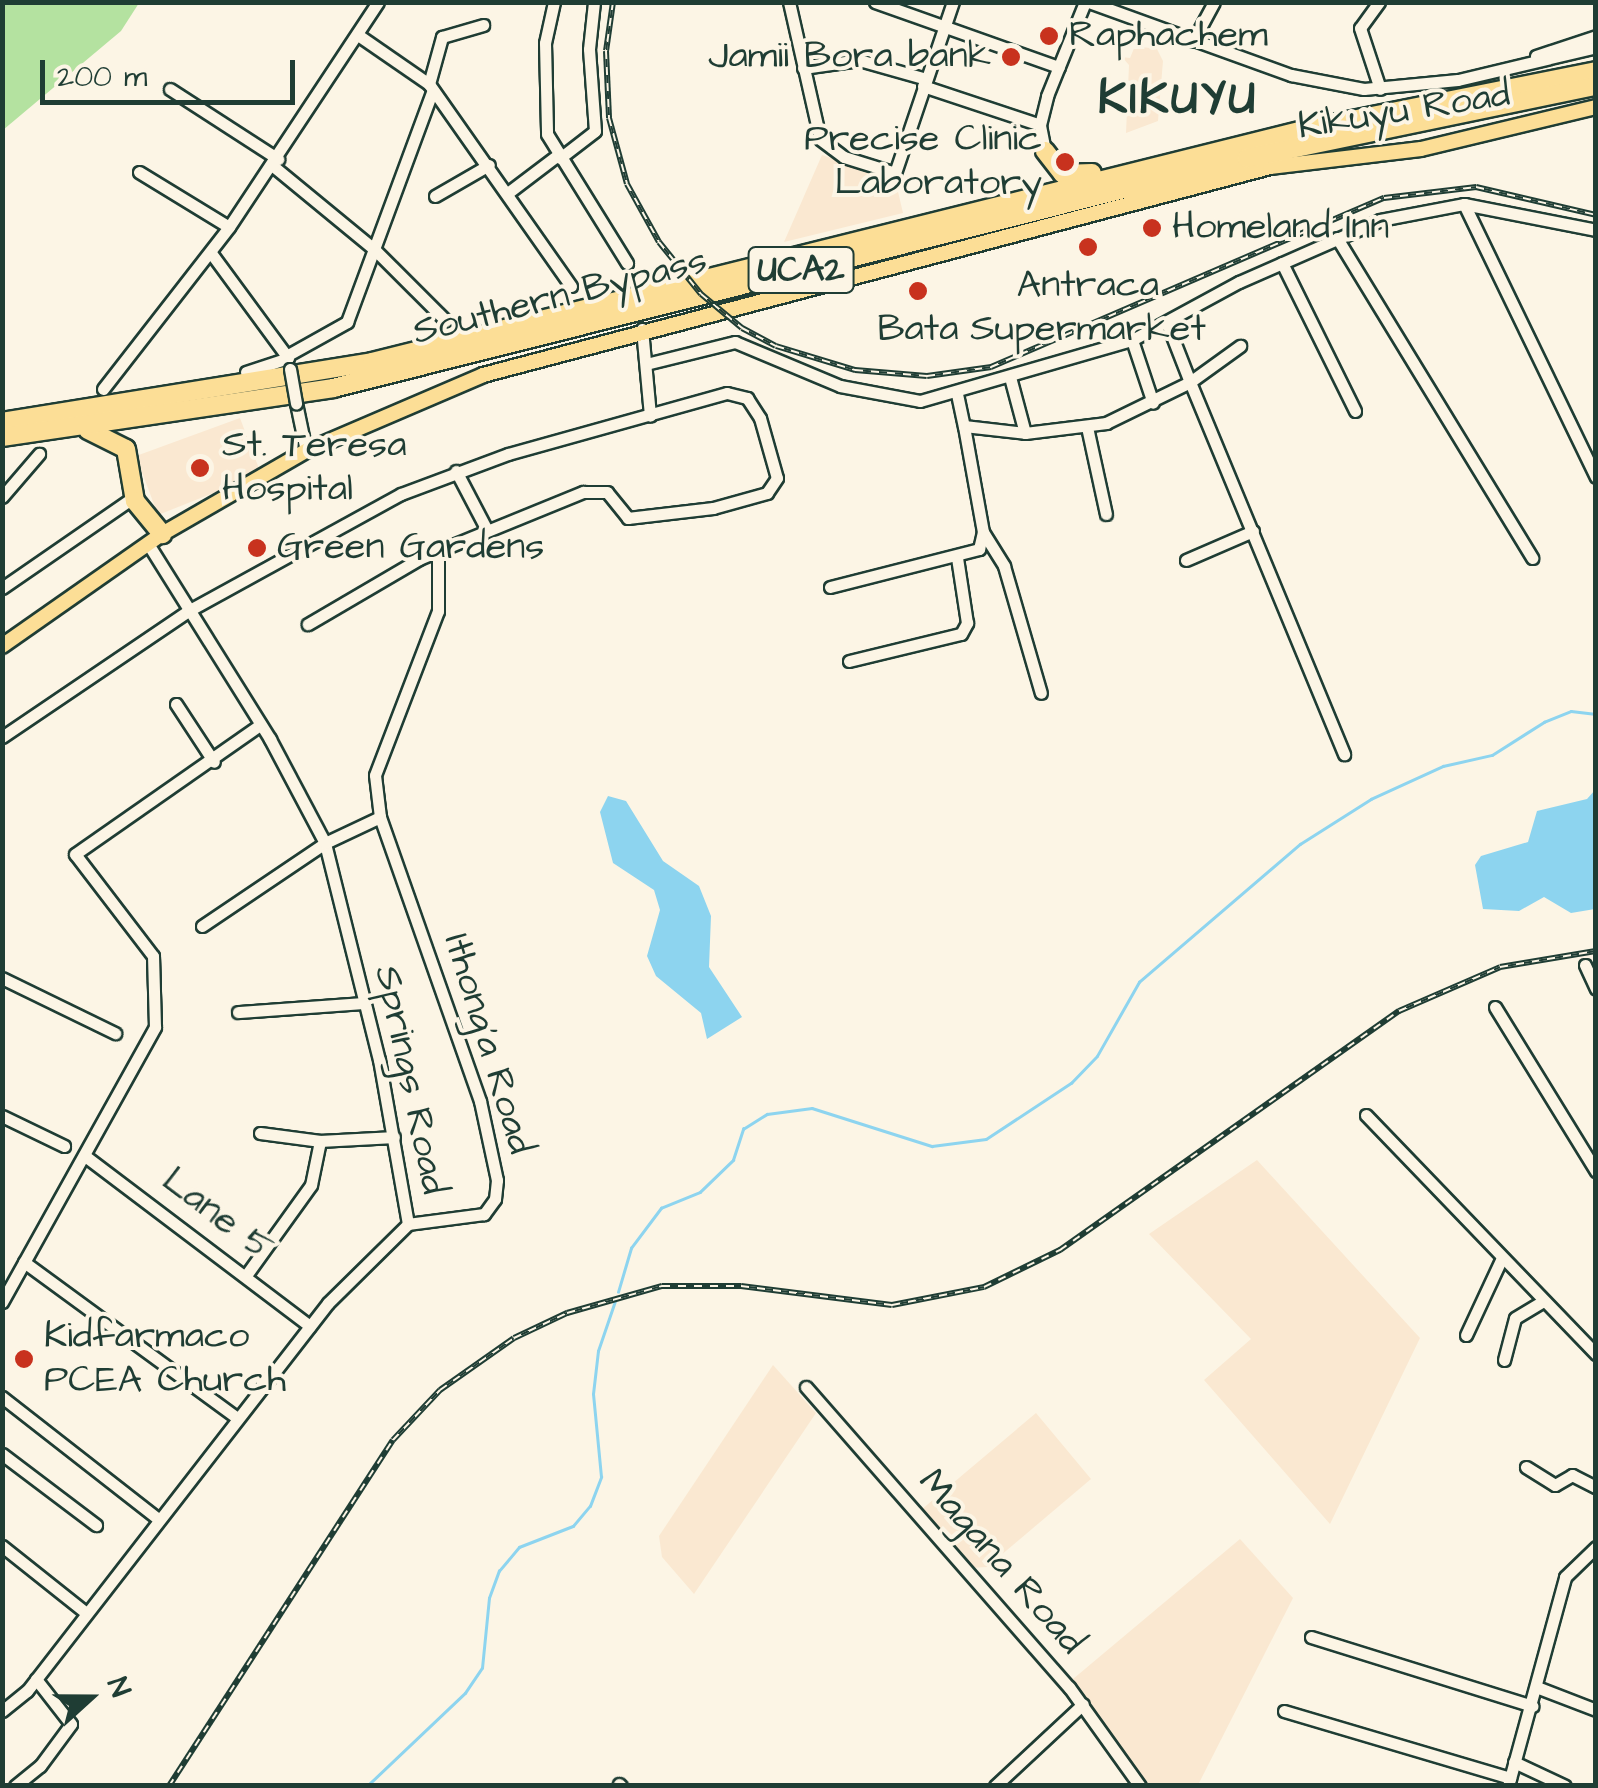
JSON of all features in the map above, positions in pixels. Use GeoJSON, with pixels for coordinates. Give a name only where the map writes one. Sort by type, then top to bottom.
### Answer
{"type":"FeatureCollection","features":[{"type":"Feature","properties":{"kind":"highway","name":"Southern Bypass"},"geometry":{"type":"LineString","coordinates":[[2,422],[248,388],[372,362],[1199,156],[1596,71]]}},
{"type":"Feature","properties":{"kind":"highway","name":"Southern Bypass"},"geometry":{"type":"LineString","coordinates":[[2,437],[333,388],[1248,158],[1596,86]]}},
{"type":"Feature","properties":{"kind":"highway"},"geometry":{"type":"LineString","coordinates":[[1045,151],[1068,176],[1181,150],[1199,156]]}},
{"type":"Feature","properties":{"kind":"highway"},"geometry":{"type":"LineString","coordinates":[[940,221],[958,207],[1035,186],[1045,151]]}},
{"type":"Feature","properties":{"kind":"highway"},"geometry":{"type":"LineString","coordinates":[[78,427],[109,436],[126,449],[134,498],[155,539]]}},
{"type":"Feature","properties":{"kind":"main road","name":"Kikuyu Road"},"geometry":{"type":"LineString","coordinates":[[2,646],[155,539],[306,451],[483,376],[642,328],[1270,167],[1421,149],[1596,107]]}},
{"type":"Feature","properties":{"kind":"street"},"geometry":{"type":"LineString","coordinates":[[102,389],[229,228],[378,2]]}},
{"type":"Feature","properties":{"kind":"street"},"geometry":{"type":"LineString","coordinates":[[554,2],[546,21],[545,120],[559,156],[627,263]]}},
{"type":"Feature","properties":{"kind":"street"},"geometry":{"type":"LineString","coordinates":[[789,2],[806,101],[824,145],[894,173],[953,2]]}},
{"type":"Feature","properties":{"kind":"street"},"geometry":{"type":"LineString","coordinates":[[875,2],[1059,67]]}},
{"type":"Feature","properties":{"kind":"street"},"geometry":{"type":"LineString","coordinates":[[1045,151],[1040,126],[1059,67],[1087,2],[1291,75],[1380,89],[1596,47]]}},
{"type":"Feature","properties":{"kind":"street"},"geometry":{"type":"LineString","coordinates":[[1193,41],[1214,2]]}},
{"type":"Feature","properties":{"kind":"street"},"geometry":{"type":"LineString","coordinates":[[1379,2],[1360,28],[1380,89]]}},
{"type":"Feature","properties":{"kind":"street"},"geometry":{"type":"LineString","coordinates":[[509,192],[595,131],[590,3]]}},
{"type":"Feature","properties":{"kind":"street"},"geometry":{"type":"LineString","coordinates":[[246,372],[289,361],[346,322],[431,87],[442,37],[483,25]]}},
{"type":"Feature","properties":{"kind":"street"},"geometry":{"type":"LineString","coordinates":[[358,35],[431,87],[509,192],[571,286]]}},
{"type":"Feature","properties":{"kind":"street"},"geometry":{"type":"LineString","coordinates":[[1514,66],[1596,36]]}},
{"type":"Feature","properties":{"kind":"street"},"geometry":{"type":"LineString","coordinates":[[803,68],[859,60],[1040,126]]}},
{"type":"Feature","properties":{"kind":"street"},"geometry":{"type":"LineString","coordinates":[[170,90],[275,163],[373,248],[446,321]]}},
{"type":"Feature","properties":{"kind":"street"},"geometry":{"type":"LineString","coordinates":[[435,196],[489,164]]}},
{"type":"Feature","properties":{"kind":"street"},"geometry":{"type":"LineString","coordinates":[[138,172],[229,228]]}},
{"type":"Feature","properties":{"kind":"street"},"geometry":{"type":"LineString","coordinates":[[646,364],[735,342],[867,394],[909,401],[958,394],[1132,340],[1282,263],[1380,220],[1464,204],[1596,230]]}},
{"type":"Feature","properties":{"kind":"street"},"geometry":{"type":"LineString","coordinates":[[1464,204],[1596,478]]}},
{"type":"Feature","properties":{"kind":"street"},"geometry":{"type":"LineString","coordinates":[[1337,238],[1532,558]]}},
{"type":"Feature","properties":{"kind":"street"},"geometry":{"type":"LineString","coordinates":[[211,253],[289,361],[306,451]]}},
{"type":"Feature","properties":{"kind":"street"},"geometry":{"type":"LineString","coordinates":[[1282,263],[1355,410]]}},
{"type":"Feature","properties":{"kind":"street"},"geometry":{"type":"LineString","coordinates":[[1167,323],[1344,754]]}},
{"type":"Feature","properties":{"kind":"street"},"geometry":{"type":"LineString","coordinates":[[642,328],[650,416]]}},
{"type":"Feature","properties":{"kind":"street"},"geometry":{"type":"LineString","coordinates":[[1132,340],[1153,403]]}},
{"type":"Feature","properties":{"kind":"street"},"geometry":{"type":"LineString","coordinates":[[964,426],[1026,433],[1087,427],[1153,403],[1240,346]]}},
{"type":"Feature","properties":{"kind":"street"},"geometry":{"type":"LineString","coordinates":[[1010,378],[1026,433]]}},
{"type":"Feature","properties":{"kind":"street"},"geometry":{"type":"LineString","coordinates":[[2,737],[188,611],[372,508],[456,471],[742,394],[760,418],[778,478],[773,490],[713,508],[628,518],[607,492],[594,489],[438,550],[308,624]]}},
{"type":"Feature","properties":{"kind":"street"},"geometry":{"type":"LineString","coordinates":[[958,394],[983,532],[1004,566],[1041,693]]}},
{"type":"Feature","properties":{"kind":"street"},"geometry":{"type":"LineString","coordinates":[[1087,427],[1106,514]]}},
{"type":"Feature","properties":{"kind":"street"},"geometry":{"type":"LineString","coordinates":[[2,497],[39,454]]}},
{"type":"Feature","properties":{"kind":"street"},"geometry":{"type":"LineString","coordinates":[[456,471],[488,530]]}},
{"type":"Feature","properties":{"kind":"street"},"geometry":{"type":"LineString","coordinates":[[2,588],[134,498]]}},
{"type":"Feature","properties":{"kind":"street"},"geometry":{"type":"LineString","coordinates":[[1186,560],[1253,531]]}},
{"type":"Feature","properties":{"kind":"street"},"geometry":{"type":"LineString","coordinates":[[830,587],[979,550],[983,532]]}},
{"type":"Feature","properties":{"kind":"street","name":"Springs Road"},"geometry":{"type":"LineString","coordinates":[[2,1712],[36,1678],[156,1518],[310,1326],[408,1224],[366,1003],[325,842],[260,726],[188,611],[155,539]]}},
{"type":"Feature","properties":{"kind":"street"},"geometry":{"type":"LineString","coordinates":[[202,926],[325,842],[380,817],[376,776],[438,611],[438,550]]}},
{"type":"Feature","properties":{"kind":"street"},"geometry":{"type":"LineString","coordinates":[[849,661],[961,634],[966,623],[956,558]]}},
{"type":"Feature","properties":{"kind":"street"},"geometry":{"type":"LineString","coordinates":[[176,704],[214,762]]}},
{"type":"Feature","properties":{"kind":"street"},"geometry":{"type":"LineString","coordinates":[[2,1302],[152,1039],[155,966],[148,947],[75,854],[214,762],[260,726]]}},
{"type":"Feature","properties":{"kind":"street","name":"Ithong'a Road"},"geometry":{"type":"LineString","coordinates":[[380,817],[480,1101],[497,1180],[496,1200],[484,1214],[408,1224]]}},
{"type":"Feature","properties":{"kind":"street"},"geometry":{"type":"LineString","coordinates":[[1585,965],[1596,989]]}},
{"type":"Feature","properties":{"kind":"street"},"geometry":{"type":"LineString","coordinates":[[2,978],[115,1033]]}},
{"type":"Feature","properties":{"kind":"street"},"geometry":{"type":"LineString","coordinates":[[238,1012],[366,1003]]}},
{"type":"Feature","properties":{"kind":"street"},"geometry":{"type":"LineString","coordinates":[[1495,1008],[1596,1171]]}},
{"type":"Feature","properties":{"kind":"street"},"geometry":{"type":"LineString","coordinates":[[1366,1115],[1596,1354]]}},
{"type":"Feature","properties":{"kind":"street"},"geometry":{"type":"LineString","coordinates":[[2,1116],[64,1146]]}},
{"type":"Feature","properties":{"kind":"street"},"geometry":{"type":"LineString","coordinates":[[260,1133],[320,1141],[394,1137]]}},
{"type":"Feature","properties":{"kind":"street"},"geometry":{"type":"LineString","coordinates":[[248,1274],[311,1185],[320,1141]]}},
{"type":"Feature","properties":{"kind":"street","name":"Lane 5"},"geometry":{"type":"LineString","coordinates":[[85,1156],[248,1274],[310,1326]]}},
{"type":"Feature","properties":{"kind":"street"},"geometry":{"type":"LineString","coordinates":[[1466,1334],[1502,1260]]}},
{"type":"Feature","properties":{"kind":"street"},"geometry":{"type":"LineString","coordinates":[[24,1262],[236,1418]]}},
{"type":"Feature","properties":{"kind":"street"},"geometry":{"type":"LineString","coordinates":[[1504,1360],[1516,1334],[1514,1320],[1543,1301]]}},
{"type":"Feature","properties":{"kind":"street","name":"Magana Road"},"geometry":{"type":"LineString","coordinates":[[806,1387],[1082,1704],[1140,1786]]}},
{"type":"Feature","properties":{"kind":"street"},"geometry":{"type":"LineString","coordinates":[[2,1397],[156,1518]]}},
{"type":"Feature","properties":{"kind":"street"},"geometry":{"type":"LineString","coordinates":[[2,1454],[96,1525]]}},
{"type":"Feature","properties":{"kind":"street"},"geometry":{"type":"LineString","coordinates":[[1526,1467],[1555,1484],[1570,1474],[1596,1487]]}},
{"type":"Feature","properties":{"kind":"street"},"geometry":{"type":"LineString","coordinates":[[2,1546],[85,1612]]}},
{"type":"Feature","properties":{"kind":"street"},"geometry":{"type":"LineString","coordinates":[[1284,1711],[1509,1782],[1539,1688],[1566,1576],[1596,1547]]}},
{"type":"Feature","properties":{"kind":"street"},"geometry":{"type":"LineString","coordinates":[[1311,1637],[1533,1706]]}},
{"type":"Feature","properties":{"kind":"street"},"geometry":{"type":"LineString","coordinates":[[15,1786],[40,1766],[70,1724],[36,1678]]}},
{"type":"Feature","properties":{"kind":"street"},"geometry":{"type":"LineString","coordinates":[[1539,1688],[1596,1710]]}},
{"type":"Feature","properties":{"kind":"street"},"geometry":{"type":"LineString","coordinates":[[995,1786],[1082,1704]]}},
{"type":"Feature","properties":{"kind":"street"},"geometry":{"type":"LineString","coordinates":[[1514,1762],[1566,1786]]}},
{"type":"Feature","properties":{"kind":"shaded area"},"geometry":{"type":"Polygon","coordinates":[[[1135,46],[1157,49],[1163,61],[1158,121],[1126,133],[1129,65],[1122,57],[1130,58],[1135,46]]]}},
{"type":"Feature","properties":{"kind":"shaded area"},"geometry":{"type":"Polygon","coordinates":[[[822,155],[895,179],[903,213],[784,242],[822,155]]]}},
{"type":"Feature","properties":{"kind":"shaded area","name":"St. Teresa Hospital"},"geometry":{"type":"Polygon","coordinates":[[[240,418],[261,474],[158,515],[136,456],[240,418]]]}},
{"type":"Feature","properties":{"kind":"shaded area"},"geometry":{"type":"Polygon","coordinates":[[[1257,1160],[1420,1338],[1330,1524],[1204,1380],[1251,1339],[1149,1234],[1257,1160]]]}},
{"type":"Feature","properties":{"kind":"shaded area"},"geometry":{"type":"Polygon","coordinates":[[[773,1365],[816,1413],[694,1594],[662,1557],[659,1536],[773,1365]]]}},
{"type":"Feature","properties":{"kind":"shaded area"},"geometry":{"type":"Polygon","coordinates":[[[1036,1413],[1091,1479],[987,1567],[970,1568],[921,1510],[1036,1413]]]}},
{"type":"Feature","properties":{"kind":"shaded area"},"geometry":{"type":"Polygon","coordinates":[[[1240,1539],[1293,1598],[1198,1785],[1145,1785],[1073,1679],[1240,1539]]]}},
{"type":"Feature","properties":{"kind":"green space"},"geometry":{"type":"Polygon","coordinates":[[[3,2],[139,3],[121,31],[3,130],[3,2]]]}},
{"type":"Feature","properties":{"kind":"water"},"geometry":{"type":"Polygon","coordinates":[[[1595,790],[1595,909],[1571,913],[1544,897],[1519,911],[1483,909],[1475,865],[1481,856],[1528,842],[1537,811],[1587,799],[1595,790]]]}},
{"type":"Feature","properties":{"kind":"water"},"geometry":{"type":"Polygon","coordinates":[[[608,796],[626,801],[663,861],[699,886],[711,916],[709,967],[742,1017],[707,1039],[701,1013],[656,976],[647,956],[660,910],[654,890],[613,863],[600,812],[608,796]]]}},
{"type":"Feature","properties":{"kind":"waterway"},"geometry":{"type":"LineString","coordinates":[[618,1292],[631,1248],[661,1208],[700,1192],[733,1160],[743,1129],[767,1114],[812,1108],[932,1146],[986,1139],[1071,1083],[1097,1056],[1139,982],[1300,844],[1371,799],[1443,766],[1492,755],[1544,722],[1571,711],[1596,714]]}},
{"type":"Feature","properties":{"kind":"waterway"},"geometry":{"type":"LineString","coordinates":[[367,1786],[465,1693],[482,1668],[489,1598],[499,1571],[519,1547],[573,1526],[590,1506],[601,1477],[593,1394],[598,1351],[615,1301]]}},
{"type":"Feature","properties":{"kind":"railway"},"geometry":{"type":"LineString","coordinates":[[613,2],[606,51],[609,118],[627,184],[659,242],[701,294],[742,328],[776,346],[855,370],[927,376],[991,367],[1384,198],[1476,187],[1596,215]]}},
{"type":"Feature","properties":{"kind":"railway"},"geometry":{"type":"LineString","coordinates":[[169,1786],[393,1440],[440,1390],[514,1338],[567,1313],[662,1286],[741,1286],[892,1305],[984,1287],[1060,1250],[1399,1011],[1500,967],[1596,951]]}},
{"type":"Feature","properties":{"kind":"place","name":"Raphachem"},"geometry":{"type":"Point","coordinates":[1049,36]}},
{"type":"Feature","properties":{"kind":"place","name":"Jamii Bora bank"},"geometry":{"type":"Point","coordinates":[1011,57]}},
{"type":"Feature","properties":{"kind":"place","name":"Precise Clinic Laboratory"},"geometry":{"type":"Point","coordinates":[1065,162]}},
{"type":"Feature","properties":{"kind":"place","name":"Homeland Inn"},"geometry":{"type":"Point","coordinates":[1152,228]}},
{"type":"Feature","properties":{"kind":"place","name":"Antraca Supermarket"},"geometry":{"type":"Point","coordinates":[1088,247]}},
{"type":"Feature","properties":{"kind":"place","name":"Bata"},"geometry":{"type":"Point","coordinates":[918,291]}},
{"type":"Feature","properties":{"kind":"place","name":"St. Teresa Hospital"},"geometry":{"type":"Point","coordinates":[200,468]}},
{"type":"Feature","properties":{"kind":"place","name":"Green Gardens"},"geometry":{"type":"Point","coordinates":[257,548]}},
{"type":"Feature","properties":{"kind":"place","name":"Kidfarmaco PCEA Church"},"geometry":{"type":"Point","coordinates":[24,1359]}},
{"type":"Feature","properties":{"kind":"district","name":"KIKUYU"},"geometry":{"type":"Point","coordinates":[1178,100]}}]}
